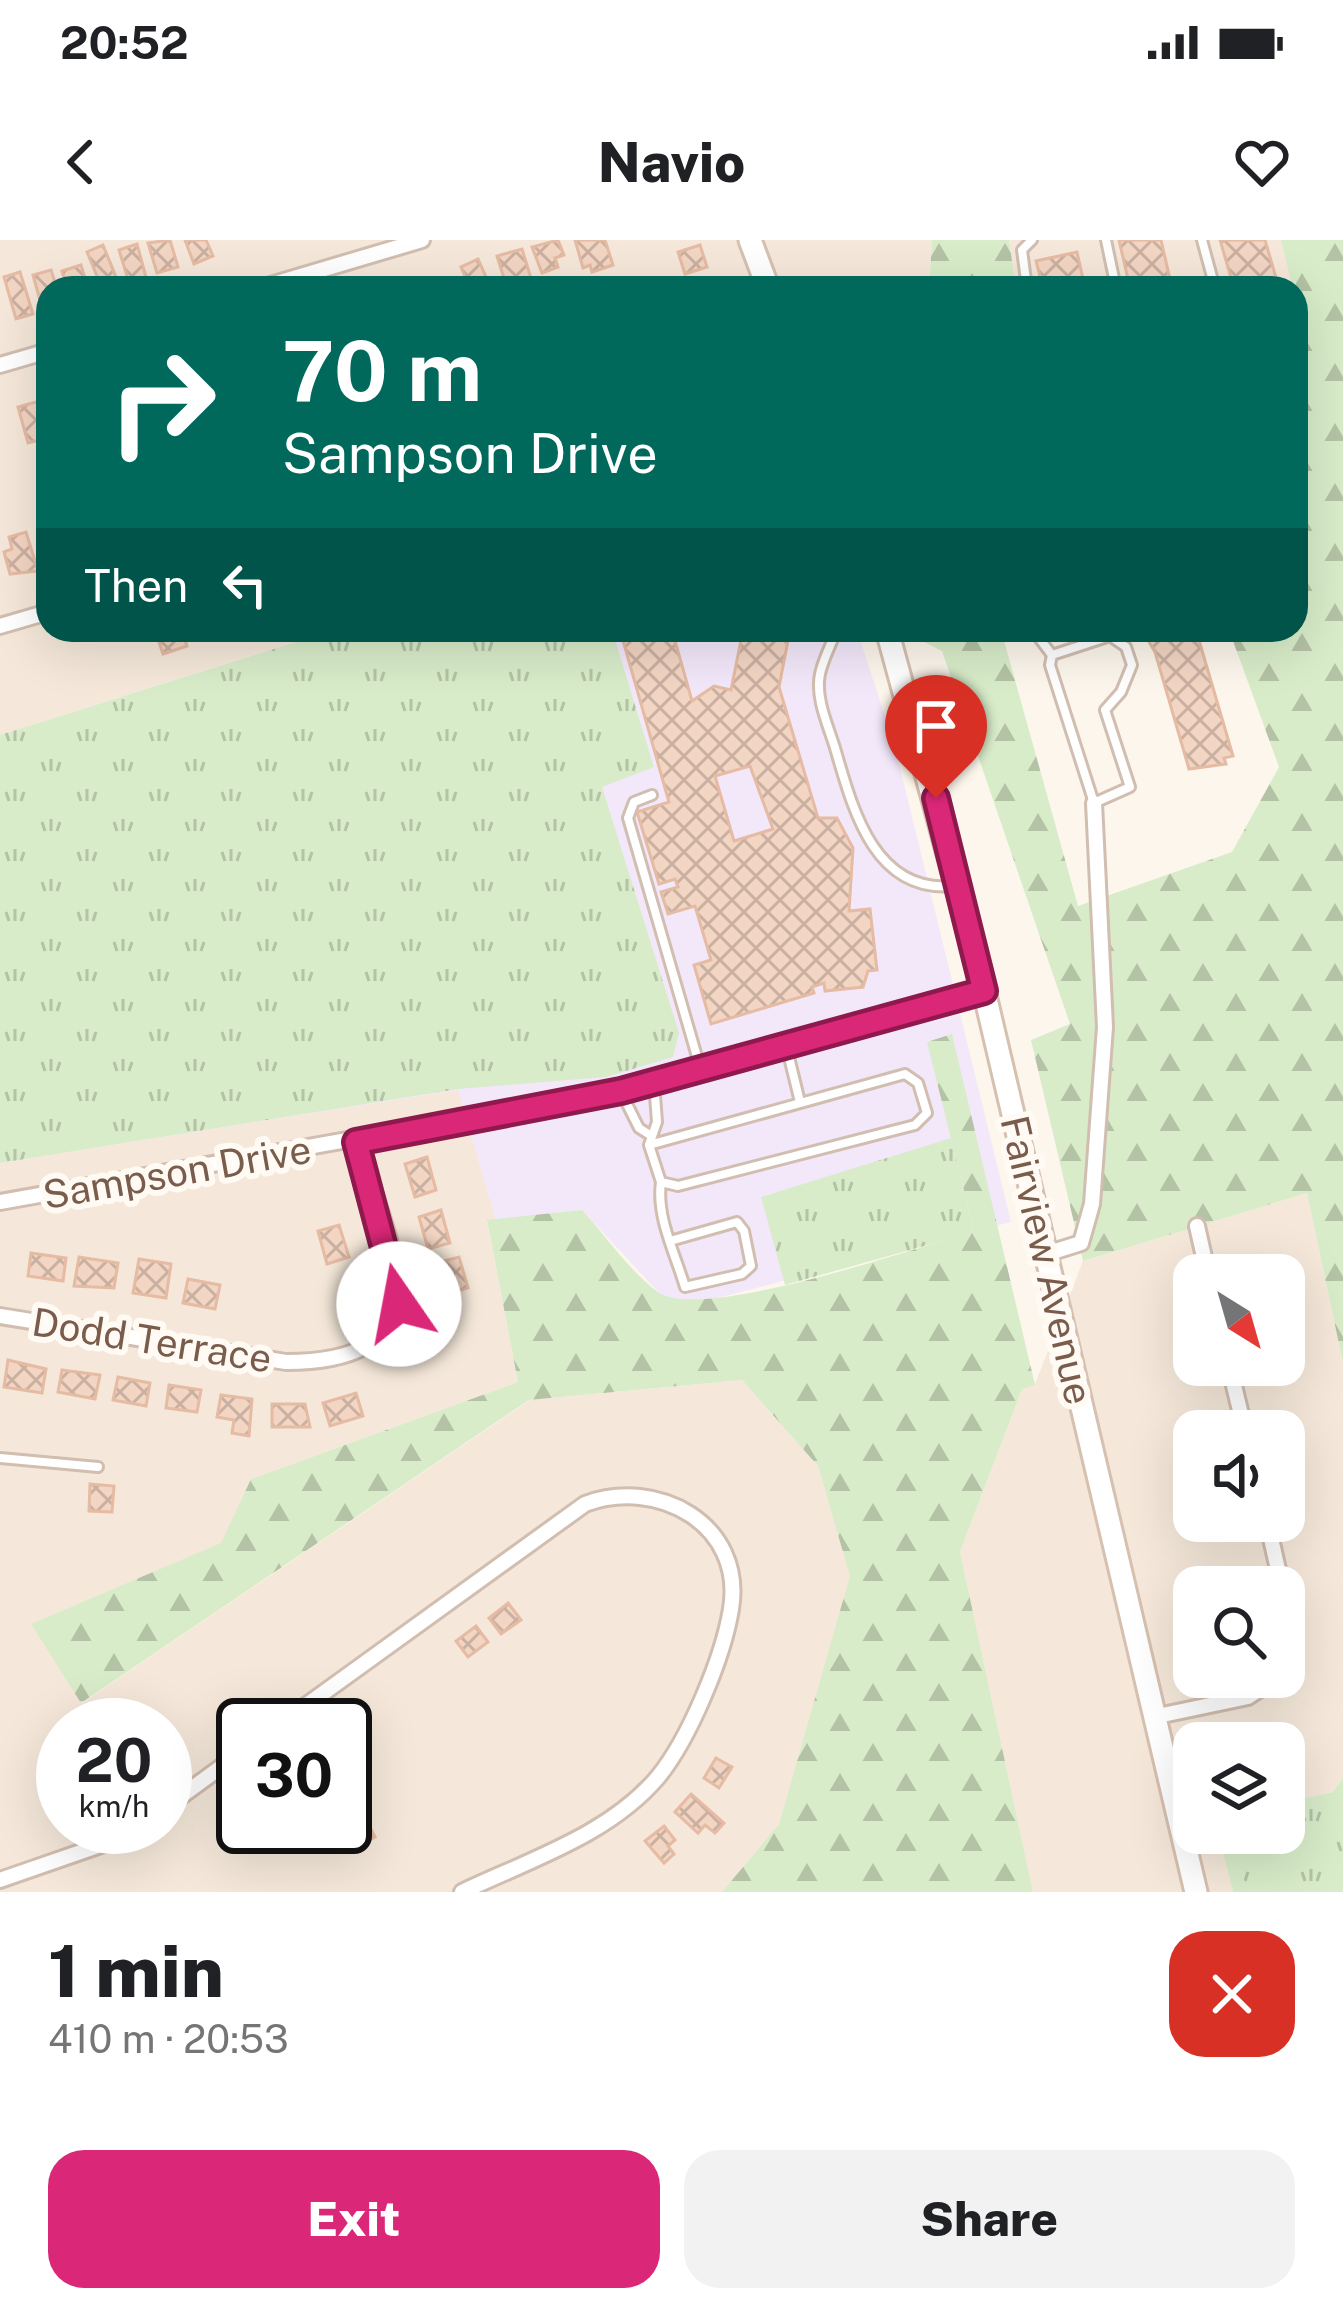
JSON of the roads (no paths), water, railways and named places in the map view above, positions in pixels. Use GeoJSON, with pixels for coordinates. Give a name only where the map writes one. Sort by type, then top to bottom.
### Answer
{"type":"FeatureCollection","features":[{"type":"Feature","properties":{"kind":"main road"},"geometry":{"type":"LineString","coordinates":[[750,240],[764,276]]}},
{"type":"Feature","properties":{"kind":"main road","name":"Fairview Avenue"},"geometry":{"type":"LineString","coordinates":[[890,642],[984,991],[1196,1892]]}},
{"type":"Feature","properties":{"kind":"street"},"geometry":{"type":"LineString","coordinates":[[300,276],[422,240]]}},
{"type":"Feature","properties":{"kind":"street"},"geometry":{"type":"LineString","coordinates":[[0,365],[36,354]]}},
{"type":"Feature","properties":{"kind":"street"},"geometry":{"type":"LineString","coordinates":[[0,626],[36,616]]}},
{"type":"Feature","properties":{"kind":"street"},"geometry":{"type":"LineString","coordinates":[[1046,1255],[1081,1243],[1092,1204],[1105,1028],[1094,802]]}},
{"type":"Feature","properties":{"kind":"street","name":"Sampson Drive"},"geometry":{"type":"LineString","coordinates":[[0,1202],[621,1091],[984,991]]}},
{"type":"Feature","properties":{"kind":"street","name":"Dodd Terrace"},"geometry":{"type":"LineString","coordinates":[[0,1316],[286,1362],[321,1359],[373,1342],[394,1321],[400,1295],[356,1142]]}},
{"type":"Feature","properties":{"kind":"street"},"geometry":{"type":"LineString","coordinates":[[1196,1226],[1203,1254]]}},
{"type":"Feature","properties":{"kind":"street"},"geometry":{"type":"LineString","coordinates":[[316,1698],[585,1504],[642,1495],[669,1501],[700,1520],[727,1563],[731,1611],[675,1754],[646,1790],[614,1817],[462,1892]]}},
{"type":"Feature","properties":{"kind":"street"},"geometry":{"type":"LineString","coordinates":[[1153,1717],[1243,1698]]}},
{"type":"Feature","properties":{"kind":"street"},"geometry":{"type":"LineString","coordinates":[[0,1880],[75,1854]]}},
{"type":"Feature","properties":{"kind":"lane"},"geometry":{"type":"LineString","coordinates":[[1025,276],[1022,250],[1031,240]]}},
{"type":"Feature","properties":{"kind":"lane"},"geometry":{"type":"LineString","coordinates":[[1106,240],[1114,276]]}},
{"type":"Feature","properties":{"kind":"lane"},"geometry":{"type":"LineString","coordinates":[[1202,240],[1212,276]]}},
{"type":"Feature","properties":{"kind":"lane"},"geometry":{"type":"LineString","coordinates":[[832,642],[820,674],[820,697],[858,826],[877,853],[916,880],[958,886]]}},
{"type":"Feature","properties":{"kind":"lane"},"geometry":{"type":"LineString","coordinates":[[1042,642],[1052,655],[1053,686],[1094,802],[1130,787],[1105,710],[1121,692],[1132,665],[1126,647],[1119,642]]}},
{"type":"Feature","properties":{"kind":"lane"},"geometry":{"type":"LineString","coordinates":[[1052,655],[1092,642]]}},
{"type":"Feature","properties":{"kind":"lane"},"geometry":{"type":"LineString","coordinates":[[652,795],[634,802],[628,818],[700,1069]]}},
{"type":"Feature","properties":{"kind":"lane"},"geometry":{"type":"LineString","coordinates":[[785,1045],[800,1102]]}},
{"type":"Feature","properties":{"kind":"lane"},"geometry":{"type":"LineString","coordinates":[[650,1140],[905,1074],[918,1083],[927,1113],[915,1125],[694,1185],[661,1181]]}},
{"type":"Feature","properties":{"kind":"lane"},"geometry":{"type":"LineString","coordinates":[[650,1140],[658,1111],[655,1082]]}},
{"type":"Feature","properties":{"kind":"lane"},"geometry":{"type":"LineString","coordinates":[[621,1091],[650,1140],[661,1181],[659,1203],[670,1241],[689,1289],[742,1274],[751,1266],[745,1231],[737,1222],[670,1241]]}},
{"type":"Feature","properties":{"kind":"lane"},"geometry":{"type":"LineString","coordinates":[[0,1458],[98,1467]]}}]}
